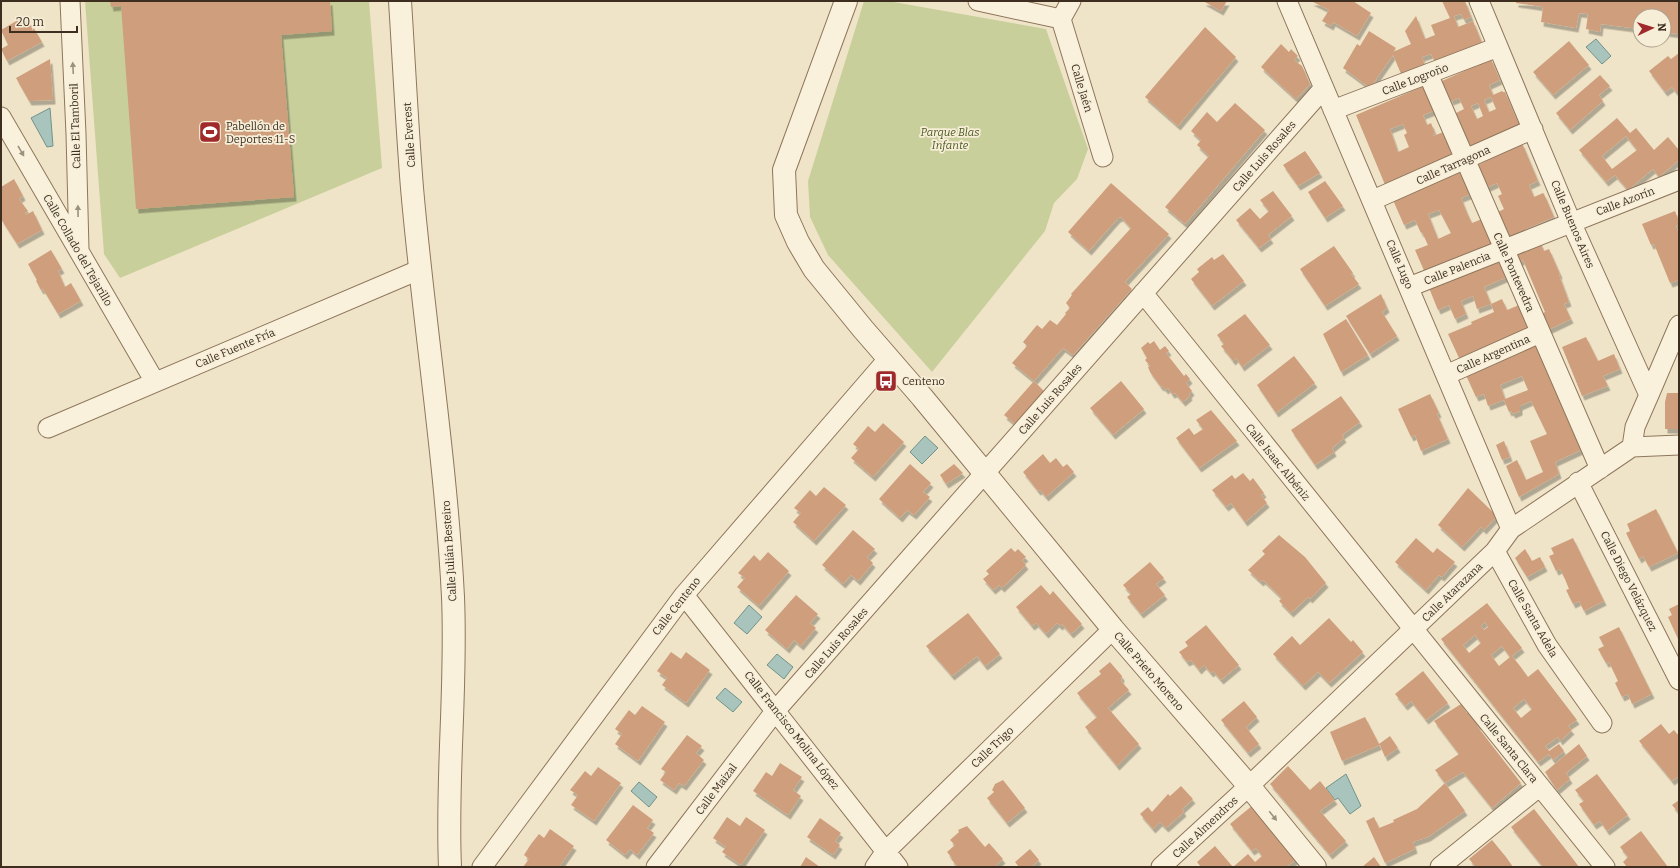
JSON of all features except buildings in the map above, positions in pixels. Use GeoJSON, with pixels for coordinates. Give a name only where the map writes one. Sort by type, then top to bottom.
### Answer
{"type":"FeatureCollection","features":[{"type":"Feature","properties":{"kind":"street","name":"Calle El Tamboril"},"geometry":{"type":"LineString","coordinates":[[70,1],[79,250]]}},
{"type":"Feature","properties":{"kind":"street","name":"Calle Everest"},"geometry":{"type":"LineString","coordinates":[[400,1],[412,188],[421,268]]}},
{"type":"Feature","properties":{"kind":"street","name":"Calle Prieto Moreno"},"geometry":{"type":"LineString","coordinates":[[846,1],[784,170],[786,215],[798,242],[814,269],[888,359],[922,397],[1113,629],[1248,786],[1315,867]]}},
{"type":"Feature","properties":{"kind":"street"},"geometry":{"type":"LineString","coordinates":[[978,1],[1061,19],[1071,1]]}},
{"type":"Feature","properties":{"kind":"street","name":"Calle Lugo"},"geometry":{"type":"LineString","coordinates":[[1287,1],[1332,110],[1373,200],[1511,529]]}},
{"type":"Feature","properties":{"kind":"street","name":"Calle Buenos Aires"},"geometry":{"type":"LineString","coordinates":[[1479,1],[1571,222],[1649,395]]}},
{"type":"Feature","properties":{"kind":"street","name":"Calle Jaén"},"geometry":{"type":"LineString","coordinates":[[1061,19],[1103,157]]}},
{"type":"Feature","properties":{"kind":"street","name":"Calle Logroño"},"geometry":{"type":"LineString","coordinates":[[1332,110],[1498,47]]}},
{"type":"Feature","properties":{"kind":"street","name":"Calle Pontevedra"},"geometry":{"type":"LineString","coordinates":[[1428,74],[1600,469]]}},
{"type":"Feature","properties":{"kind":"street","name":"Calle Luis Rosales"},"geometry":{"type":"LineString","coordinates":[[776,710],[1323,89]]}},
{"type":"Feature","properties":{"kind":"street","name":"Calle Collado del Tejarillo"},"geometry":{"type":"LineString","coordinates":[[1,117],[155,382]]}},
{"type":"Feature","properties":{"kind":"street","name":"Calle Tarragona"},"geometry":{"type":"LineString","coordinates":[[1373,200],[1533,129]]}},
{"type":"Feature","properties":{"kind":"street","name":"Calle Azorín"},"geometry":{"type":"LineString","coordinates":[[1571,222],[1679,180]]}},
{"type":"Feature","properties":{"kind":"street","name":"Calle Palencia"},"geometry":{"type":"LineString","coordinates":[[1409,287],[1571,222]]}},
{"type":"Feature","properties":{"kind":"street","name":"Calle Fuente Fría"},"geometry":{"type":"LineString","coordinates":[[48,428],[421,268]]}},
{"type":"Feature","properties":{"kind":"street","name":"Calle Julián Besteiro"},"geometry":{"type":"LineString","coordinates":[[421,268],[440,442],[453,597],[453,660],[448,835],[450,867]]}},
{"type":"Feature","properties":{"kind":"street","name":"Calle Isaac Albéniz"},"geometry":{"type":"LineString","coordinates":[[1143,293],[1412,630]]}},
{"type":"Feature","properties":{"kind":"street"},"geometry":{"type":"LineString","coordinates":[[1679,325],[1635,427],[1632,447],[1679,445]]}},
{"type":"Feature","properties":{"kind":"street","name":"Calle Argentina"},"geometry":{"type":"LineString","coordinates":[[1446,375],[1540,333]]}},
{"type":"Feature","properties":{"kind":"street","name":"Calle Centeno"},"geometry":{"type":"LineString","coordinates":[[482,867],[684,595],[888,359]]}},
{"type":"Feature","properties":{"kind":"street","name":"Calle Atarazana"},"geometry":{"type":"LineString","coordinates":[[1248,786],[1495,551],[1511,529],[1578,482],[1632,447]]}},
{"type":"Feature","properties":{"kind":"street","name":"Calle Diego Velázquez"},"geometry":{"type":"LineString","coordinates":[[1578,482],[1679,680]]}},
{"type":"Feature","properties":{"kind":"street","name":"Calle Santa Adela"},"geometry":{"type":"LineString","coordinates":[[1495,551],[1546,645],[1602,723]]}},
{"type":"Feature","properties":{"kind":"street","name":"Calle Francisco Molina López"},"geometry":{"type":"LineString","coordinates":[[684,595],[898,867]]}},
{"type":"Feature","properties":{"kind":"street","name":"Calle Trigo"},"geometry":{"type":"LineString","coordinates":[[875,867],[886,851],[1113,629]]}},
{"type":"Feature","properties":{"kind":"street","name":"Calle Santa Clara"},"geometry":{"type":"LineString","coordinates":[[1412,630],[1605,867]]}},
{"type":"Feature","properties":{"kind":"street","name":"Calle Maizal"},"geometry":{"type":"LineString","coordinates":[[656,867],[776,710]]}},
{"type":"Feature","properties":{"kind":"street","name":"Calle Almendros"},"geometry":{"type":"LineString","coordinates":[[1161,867],[1248,786]]}},
{"type":"Feature","properties":{"kind":"street"},"geometry":{"type":"LineString","coordinates":[[1440,867],[1540,786]]}},
{"type":"Feature","properties":{"kind":"street","name":"Calle Julián Besteiro"},"geometry":{"type":"LineString","coordinates":[[438,867],[448,835]]}},
{"type":"Feature","properties":{"kind":"green space"},"geometry":{"type":"Polygon","coordinates":[[[85,1],[369,1],[382,168],[120,278],[104,254],[85,1]]]}},
{"type":"Feature","properties":{"kind":"green space","name":"Parque Blas Infante"},"geometry":{"type":"Polygon","coordinates":[[[864,1],[888,1],[1046,29],[1088,149],[1077,179],[1054,203],[1045,231],[932,372],[828,255],[810,217],[808,181],[864,1]]]}},
{"type":"Feature","properties":{"kind":"water"},"geometry":{"type":"Polygon","coordinates":[[[1596,39],[1611,56],[1602,64],[1586,47],[1596,39]]]}},
{"type":"Feature","properties":{"kind":"water"},"geometry":{"type":"Polygon","coordinates":[[[50,108],[53,146],[47,147],[31,118],[50,108]]]}},
{"type":"Feature","properties":{"kind":"water"},"geometry":{"type":"Polygon","coordinates":[[[925,436],[938,448],[922,464],[910,452],[925,436]]]}},
{"type":"Feature","properties":{"kind":"water"},"geometry":{"type":"Polygon","coordinates":[[[749,605],[762,617],[747,634],[734,623],[749,605]]]}},
{"type":"Feature","properties":{"kind":"water"},"geometry":{"type":"Polygon","coordinates":[[[777,654],[793,667],[784,679],[767,665],[777,654]]]}},
{"type":"Feature","properties":{"kind":"water"},"geometry":{"type":"Polygon","coordinates":[[[725,688],[742,702],[733,712],[716,698],[725,688]]]}},
{"type":"Feature","properties":{"kind":"water"},"geometry":{"type":"Polygon","coordinates":[[[1346,774],[1361,806],[1350,814],[1338,798],[1335,800],[1326,788],[1346,774]]]}},
{"type":"Feature","properties":{"kind":"water"},"geometry":{"type":"Polygon","coordinates":[[[639,782],[657,797],[649,807],[631,791],[639,782]]]}},
{"type":"Feature","properties":{"kind":"place","name":"Pabellón de Deportes 11-S"},"geometry":{"type":"Point","coordinates":[210,132]}},
{"type":"Feature","properties":{"kind":"place","name":"Centeno"},"geometry":{"type":"Point","coordinates":[886,381]}}]}
